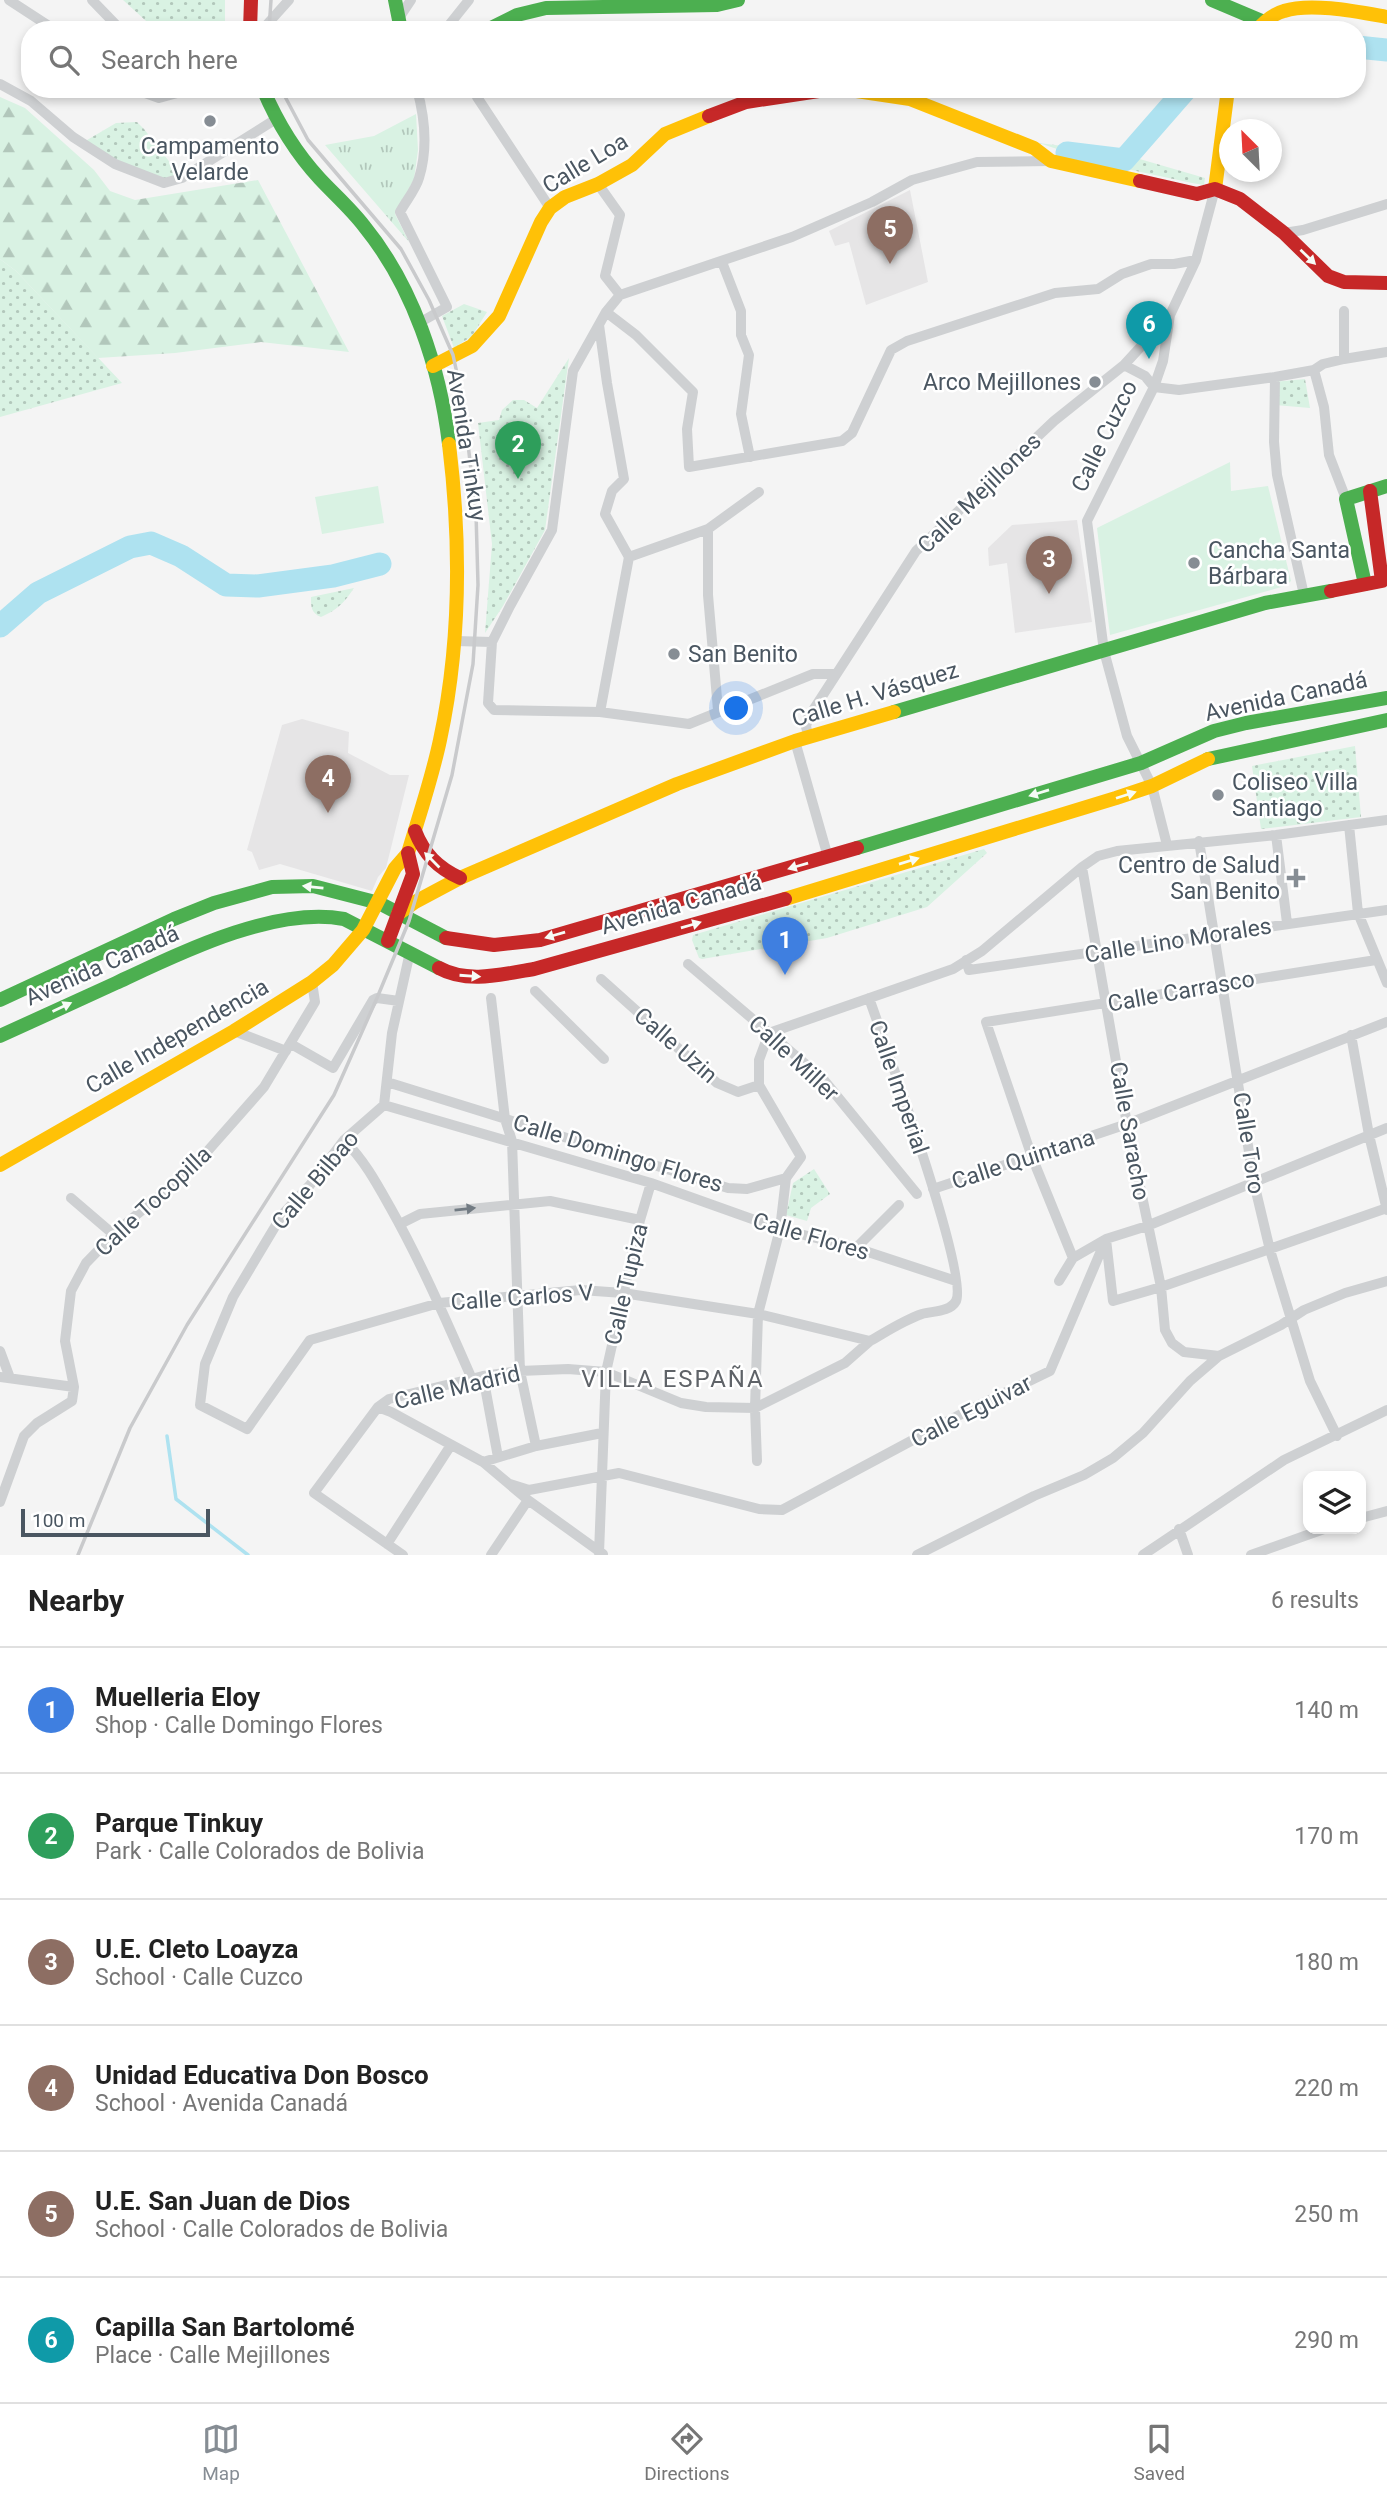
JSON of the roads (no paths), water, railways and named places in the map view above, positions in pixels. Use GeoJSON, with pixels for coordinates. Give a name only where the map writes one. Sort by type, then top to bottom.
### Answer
{"type":"FeatureCollection","features":[{"type":"Feature","properties":{"kind":"main road"},"geometry":{"type":"LineString","coordinates":[[250,21],[251,0]]}},
{"type":"Feature","properties":{"kind":"main road"},"geometry":{"type":"LineString","coordinates":[[396,0],[400,21]]}},
{"type":"Feature","properties":{"kind":"main road"},"geometry":{"type":"LineString","coordinates":[[505,21],[517,15],[547,8],[717,5],[738,0]]}},
{"type":"Feature","properties":{"kind":"main road"},"geometry":{"type":"LineString","coordinates":[[1212,0],[1252,21]]}},
{"type":"Feature","properties":{"kind":"main road"},"geometry":{"type":"LineString","coordinates":[[1269,21],[1283,12],[1300,8],[1387,17]]}},
{"type":"Feature","properties":{"kind":"main road","name":"Avenida Tinkuy"},"geometry":{"type":"LineString","coordinates":[[267,98],[276,118],[310,168],[362,222],[396,273],[419,323],[433,366],[446,423],[455,483],[459,596],[443,726],[408,853],[395,868],[363,930]]}},
{"type":"Feature","properties":{"kind":"main road","name":"Calle Loa"},"geometry":{"type":"LineString","coordinates":[[433,366],[472,346],[499,316],[524,256],[550,208],[565,197],[598,184],[632,165],[666,134],[746,102],[772,98]]}},
{"type":"Feature","properties":{"kind":"main road"},"geometry":{"type":"LineString","coordinates":[[903,98],[1034,148],[1051,161],[1197,194],[1215,189],[1240,199],[1284,233],[1328,276],[1344,282],[1387,283]]}},
{"type":"Feature","properties":{"kind":"main road","name":"Calle Cuzco"},"geometry":{"type":"LineString","coordinates":[[1215,189],[1226,98]]}},
{"type":"Feature","properties":{"kind":"main road"},"geometry":{"type":"LineString","coordinates":[[1365,583],[1346,499],[1387,486]]}},
{"type":"Feature","properties":{"kind":"main road"},"geometry":{"type":"LineString","coordinates":[[1370,491],[1384,582]]}},
{"type":"Feature","properties":{"kind":"main road","name":"Calle H. Vásquez"},"geometry":{"type":"LineString","coordinates":[[398,914],[460,878],[677,784],[802,739],[1265,603],[1365,583],[1384,582]]}},
{"type":"Feature","properties":{"kind":"main road","name":"Avenida Canadá"},"geometry":{"type":"LineString","coordinates":[[0,1036],[161,962],[247,929],[284,919],[328,916],[344,919],[410,952],[443,953],[540,940],[828,857],[1141,762],[1202,736],[1247,723],[1387,698]]}},
{"type":"Feature","properties":{"kind":"main road","name":"Avenida Canadá"},"geometry":{"type":"LineString","coordinates":[[0,1000],[174,919],[249,892],[272,887],[313,886],[379,903],[398,914],[468,977],[534,969],[797,896],[1152,786],[1214,756],[1387,720]]}},
{"type":"Feature","properties":{"kind":"main road"},"geometry":{"type":"LineString","coordinates":[[415,831],[428,858],[447,873],[460,878]]}},
{"type":"Feature","properties":{"kind":"main road","name":"Avenida Tinkuy"},"geometry":{"type":"LineString","coordinates":[[388,941],[413,874],[408,853]]}},
{"type":"Feature","properties":{"kind":"main road","name":"Calle Independencia"},"geometry":{"type":"LineString","coordinates":[[0,1165],[234,1031],[312,982],[333,965],[363,930]]}},
{"type":"Feature","properties":{"kind":"street"},"geometry":{"type":"LineString","coordinates":[[9,0],[41,21]]}},
{"type":"Feature","properties":{"kind":"street"},"geometry":{"type":"LineString","coordinates":[[92,0],[112,21]]}},
{"type":"Feature","properties":{"kind":"street"},"geometry":{"type":"LineString","coordinates":[[270,21],[289,0]]}},
{"type":"Feature","properties":{"kind":"street"},"geometry":{"type":"LineString","coordinates":[[401,21],[411,0]]}},
{"type":"Feature","properties":{"kind":"street"},"geometry":{"type":"LineString","coordinates":[[452,21],[469,0]]}},
{"type":"Feature","properties":{"kind":"street"},"geometry":{"type":"LineString","coordinates":[[0,84],[21,96]]}},
{"type":"Feature","properties":{"kind":"street"},"geometry":{"type":"LineString","coordinates":[[26,98],[73,137],[115,164],[164,183],[182,178],[276,118]]}},
{"type":"Feature","properties":{"kind":"street"},"geometry":{"type":"LineString","coordinates":[[419,98],[425,147],[419,180],[400,212],[447,307],[419,323]]}},
{"type":"Feature","properties":{"kind":"street"},"geometry":{"type":"LineString","coordinates":[[478,98],[550,208]]}},
{"type":"Feature","properties":{"kind":"street"},"geometry":{"type":"LineString","coordinates":[[835,674],[813,674],[718,710],[689,724],[600,712],[490,709],[488,703],[492,642],[552,530],[573,371],[606,312],[620,295],[824,225],[912,180],[977,162],[1051,161]]}},
{"type":"Feature","properties":{"kind":"street"},"geometry":{"type":"LineString","coordinates":[[598,184],[620,215],[605,276],[620,295]]}},
{"type":"Feature","properties":{"kind":"street","name":"Calle Cuzco"},"geometry":{"type":"LineString","coordinates":[[1141,762],[1128,736],[1104,651],[1087,521],[1154,387],[1163,361],[1170,315],[1196,260],[1215,189]]}},
{"type":"Feature","properties":{"kind":"street"},"geometry":{"type":"LineString","coordinates":[[1284,233],[1303,230],[1387,204]]}},
{"type":"Feature","properties":{"kind":"street"},"geometry":{"type":"LineString","coordinates":[[606,312],[636,335],[692,392],[687,429],[690,467],[842,441],[852,433],[891,350],[907,341],[1055,293],[1098,289],[1122,274],[1151,264],[1196,260]]}},
{"type":"Feature","properties":{"kind":"street"},"geometry":{"type":"LineString","coordinates":[[722,262],[741,311],[741,335],[749,355],[741,414],[750,457]]}},
{"type":"Feature","properties":{"kind":"street"},"geometry":{"type":"LineString","coordinates":[[1344,311],[1344,359]]}},
{"type":"Feature","properties":{"kind":"street","name":"Calle Mejillones"},"geometry":{"type":"LineString","coordinates":[[828,857],[802,739],[808,718],[835,674],[916,551],[1054,421],[1124,365],[1170,315]]}},
{"type":"Feature","properties":{"kind":"street"},"geometry":{"type":"LineString","coordinates":[[599,325],[624,479],[612,491],[606,514],[629,557],[600,712]]}},
{"type":"Feature","properties":{"kind":"street"},"geometry":{"type":"LineString","coordinates":[[1124,365],[1145,376],[1154,387],[1179,390],[1314,370],[1323,364],[1387,352]]}},
{"type":"Feature","properties":{"kind":"street"},"geometry":{"type":"LineString","coordinates":[[1314,370],[1324,407],[1329,456],[1346,499]]}},
{"type":"Feature","properties":{"kind":"street"},"geometry":{"type":"LineString","coordinates":[[1275,377],[1274,442],[1277,475],[1304,595]]}},
{"type":"Feature","properties":{"kind":"street"},"geometry":{"type":"LineString","coordinates":[[629,557],[708,529],[758,492]]}},
{"type":"Feature","properties":{"kind":"street"},"geometry":{"type":"LineString","coordinates":[[708,529],[709,596],[718,710]]}},
{"type":"Feature","properties":{"kind":"street"},"geometry":{"type":"LineString","coordinates":[[455,642],[492,642]]}},
{"type":"Feature","properties":{"kind":"street"},"geometry":{"type":"LineString","coordinates":[[1141,762],[1152,786],[1167,845]]}},
{"type":"Feature","properties":{"kind":"street"},"geometry":{"type":"LineString","coordinates":[[757,1461],[755,1408],[758,1314],[780,1229],[786,1178],[802,1157],[759,1085],[759,1060],[769,1033],[967,965],[1098,856],[1117,851],[1276,835],[1387,820]]}},
{"type":"Feature","properties":{"kind":"street"},"geometry":{"type":"LineString","coordinates":[[1349,825],[1358,913],[1387,983]]}},
{"type":"Feature","properties":{"kind":"street"},"geometry":{"type":"LineString","coordinates":[[1276,835],[1287,923]]}},
{"type":"Feature","properties":{"kind":"street","name":"Calle Toro"},"geometry":{"type":"LineString","coordinates":[[1199,841],[1254,1183],[1270,1250],[1310,1381],[1336,1436]]}},
{"type":"Feature","properties":{"kind":"street","name":"Calle Saracho"},"geometry":{"type":"LineString","coordinates":[[1082,867],[1127,1124],[1161,1287],[1165,1329],[1172,1343],[1184,1352],[1219,1356]]}},
{"type":"Feature","properties":{"kind":"street","name":"Calle Lino Morales"},"geometry":{"type":"LineString","coordinates":[[967,965],[1098,953],[1387,910]]}},
{"type":"Feature","properties":{"kind":"street"},"geometry":{"type":"LineString","coordinates":[[384,1105],[392,1033],[410,952]]}},
{"type":"Feature","properties":{"kind":"street","name":"Calle Carrasco"},"geometry":{"type":"LineString","coordinates":[[1032,1157],[986,1022],[1376,960]]}},
{"type":"Feature","properties":{"kind":"street","name":"Calle Miller"},"geometry":{"type":"LineString","coordinates":[[688,964],[823,1079],[917,1194]]}},
{"type":"Feature","properties":{"kind":"street","name":"Calle Uzin"},"geometry":{"type":"LineString","coordinates":[[601,979],[717,1083],[738,1092],[759,1085]]}},
{"type":"Feature","properties":{"kind":"street","name":"Calle Tocopilla"},"geometry":{"type":"LineString","coordinates":[[74,1387],[65,1341],[71,1290],[86,1263],[113,1234],[190,1171],[264,1087],[316,1002],[312,982]]}},
{"type":"Feature","properties":{"kind":"street"},"geometry":{"type":"LineString","coordinates":[[535,991],[604,1059]]}},
{"type":"Feature","properties":{"kind":"street"},"geometry":{"type":"LineString","coordinates":[[234,1031],[289,1048],[333,1068],[373,1000],[377,998],[399,1001]]}},
{"type":"Feature","properties":{"kind":"street"},"geometry":{"type":"LineString","coordinates":[[491,998],[505,1119],[512,1141],[520,1371],[536,1446]]}},
{"type":"Feature","properties":{"kind":"street","name":"Calle Imperial"},"geometry":{"type":"LineString","coordinates":[[869,998],[948,1239],[958,1298],[955,1304],[944,1310],[921,1314],[870,1340]]}},
{"type":"Feature","properties":{"kind":"street","name":"Calle Quintana"},"geometry":{"type":"LineString","coordinates":[[933,1189],[1127,1124],[1387,1022]]}},
{"type":"Feature","properties":{"kind":"street"},"geometry":{"type":"LineString","coordinates":[[1106,1240],[1114,1301],[1387,1209],[1369,1135],[1351,1035]]}},
{"type":"Feature","properties":{"kind":"street","name":"Calle Domingo Flores"},"geometry":{"type":"LineString","coordinates":[[387,1082],[729,1188],[747,1189],[786,1178]]}},
{"type":"Feature","properties":{"kind":"street","name":"Calle Bilbao"},"geometry":{"type":"LineString","coordinates":[[247,1429],[200,1405],[205,1364],[233,1297],[282,1215],[310,1185],[344,1140],[384,1105]]}},
{"type":"Feature","properties":{"kind":"street","name":"Calle Flores"},"geometry":{"type":"LineString","coordinates":[[384,1105],[651,1183],[780,1229],[856,1248],[956,1281]]}},
{"type":"Feature","properties":{"kind":"street"},"geometry":{"type":"LineString","coordinates":[[1059,1281],[1073,1258],[1106,1240],[1147,1226],[1387,1128]]}},
{"type":"Feature","properties":{"kind":"street"},"geometry":{"type":"LineString","coordinates":[[344,1140],[362,1157],[400,1224],[472,1379]]}},
{"type":"Feature","properties":{"kind":"street"},"geometry":{"type":"LineString","coordinates":[[1032,1157],[1073,1258]]}},
{"type":"Feature","properties":{"kind":"street","name":"Calle Tupiza"},"geometry":{"type":"LineString","coordinates":[[601,1554],[602,1433],[606,1372],[640,1220],[651,1183]]}},
{"type":"Feature","properties":{"kind":"street"},"geometry":{"type":"LineString","coordinates":[[71,1198],[113,1234]]}},
{"type":"Feature","properties":{"kind":"street"},"geometry":{"type":"LineString","coordinates":[[400,1224],[420,1214],[550,1201],[640,1220]]}},
{"type":"Feature","properties":{"kind":"street"},"geometry":{"type":"LineString","coordinates":[[856,1248],[899,1205]]}},
{"type":"Feature","properties":{"kind":"street","name":"Calle Eguivar"},"geometry":{"type":"LineString","coordinates":[[510,1484],[529,1490],[620,1473],[759,1509],[782,1510],[967,1411],[1049,1371],[1106,1240]]}},
{"type":"Feature","properties":{"kind":"street"},"geometry":{"type":"LineString","coordinates":[[917,1555],[1034,1496],[1084,1475],[1113,1458],[1143,1433],[1191,1381],[1219,1356],[1304,1310],[1387,1280]]}},
{"type":"Feature","properties":{"kind":"street","name":"Calle Carlos V"},"geometry":{"type":"LineString","coordinates":[[247,1429],[310,1340],[439,1303],[582,1290],[623,1293],[758,1314],[870,1340]]}},
{"type":"Feature","properties":{"kind":"street","name":"Calle Madrid"},"geometry":{"type":"LineString","coordinates":[[387,1544],[314,1493],[378,1407],[389,1399],[484,1376],[568,1369],[606,1372],[681,1403],[706,1407],[755,1408],[845,1363],[870,1340]]}},
{"type":"Feature","properties":{"kind":"street"},"geometry":{"type":"LineString","coordinates":[[0,1351],[5,1378],[74,1387],[72,1401],[37,1423],[24,1436],[0,1502]]}},
{"type":"Feature","properties":{"kind":"street"},"geometry":{"type":"LineString","coordinates":[[484,1376],[498,1457]]}},
{"type":"Feature","properties":{"kind":"street"},"geometry":{"type":"LineString","coordinates":[[378,1407],[483,1462],[528,1500],[601,1554]]}},
{"type":"Feature","properties":{"kind":"street"},"geometry":{"type":"LineString","coordinates":[[1143,1555],[1284,1460],[1387,1410]]}},
{"type":"Feature","properties":{"kind":"street"},"geometry":{"type":"LineString","coordinates":[[483,1462],[536,1446],[602,1433]]}},
{"type":"Feature","properties":{"kind":"street"},"geometry":{"type":"LineString","coordinates":[[403,1555],[387,1544],[451,1445]]}},
{"type":"Feature","properties":{"kind":"street"},"geometry":{"type":"LineString","coordinates":[[491,1555],[528,1500]]}},
{"type":"Feature","properties":{"kind":"street"},"geometry":{"type":"LineString","coordinates":[[1366,1517],[1387,1511]]}},
{"type":"Feature","properties":{"kind":"street"},"geometry":{"type":"LineString","coordinates":[[1179,1529],[1188,1555]]}},
{"type":"Feature","properties":{"kind":"street"},"geometry":{"type":"LineString","coordinates":[[1251,1555],[1310,1534]]}},
{"type":"Feature","properties":{"kind":"waterway"},"geometry":{"type":"LineString","coordinates":[[1366,48],[1387,50]]}},
{"type":"Feature","properties":{"kind":"waterway"},"geometry":{"type":"LineString","coordinates":[[1067,153],[1124,160],[1178,98]]}},
{"type":"Feature","properties":{"kind":"waterway"},"geometry":{"type":"LineString","coordinates":[[0,626],[38,593],[130,547],[151,543],[181,556],[226,585],[258,586],[333,576],[380,564]]}},
{"type":"Feature","properties":{"kind":"waterway"},"geometry":{"type":"LineString","coordinates":[[167,1436],[176,1499],[248,1555]]}},
{"type":"Feature","properties":{"kind":"railway"},"geometry":{"type":"LineString","coordinates":[[270,21],[271,0]]}},
{"type":"Feature","properties":{"kind":"railway"},"geometry":{"type":"LineString","coordinates":[[78,1555],[130,1428],[187,1325],[334,1095],[409,921],[452,775],[473,664],[478,585],[476,513],[463,401],[453,355],[429,300],[401,249],[308,140],[286,98]]}},
{"type":"Feature","properties":{"kind":"place","name":"Campamento Velarde"},"geometry":{"type":"Point","coordinates":[210,121]}},
{"type":"Feature","properties":{"kind":"place","name":"U.E. San Juan de Dios"},"geometry":{"type":"Point","coordinates":[890,264]}},
{"type":"Feature","properties":{"kind":"place","name":"Capilla San Bartolomé"},"geometry":{"type":"Point","coordinates":[1149,359]}},
{"type":"Feature","properties":{"kind":"place","name":"Arco Mejillones"},"geometry":{"type":"Point","coordinates":[1095,382]}},
{"type":"Feature","properties":{"kind":"place","name":"Parque Tinkuy"},"geometry":{"type":"Point","coordinates":[518,479]}},
{"type":"Feature","properties":{"kind":"place","name":"Cancha Santa Bárbara"},"geometry":{"type":"Point","coordinates":[1194,563]}},
{"type":"Feature","properties":{"kind":"place","name":"U.E. Cleto Loayza"},"geometry":{"type":"Point","coordinates":[1049,594]}},
{"type":"Feature","properties":{"kind":"place","name":"San Benito"},"geometry":{"type":"Point","coordinates":[674,654]}},
{"type":"Feature","properties":{"kind":"place","name":"Coliseo Villa Santiago"},"geometry":{"type":"Point","coordinates":[1218,795]}},
{"type":"Feature","properties":{"kind":"place","name":"Unidad Educativa Don Bosco"},"geometry":{"type":"Point","coordinates":[328,813]}},
{"type":"Feature","properties":{"kind":"place","name":"Centro de Salud San Benito"},"geometry":{"type":"Point","coordinates":[1296,878]}},
{"type":"Feature","properties":{"kind":"place","name":"Muelleria Eloy"},"geometry":{"type":"Point","coordinates":[785,975]}},
{"type":"Feature","properties":{"kind":"district","name":"VILLA ESPAÑA"},"geometry":{"type":"Point","coordinates":[673,1379]}}]}
